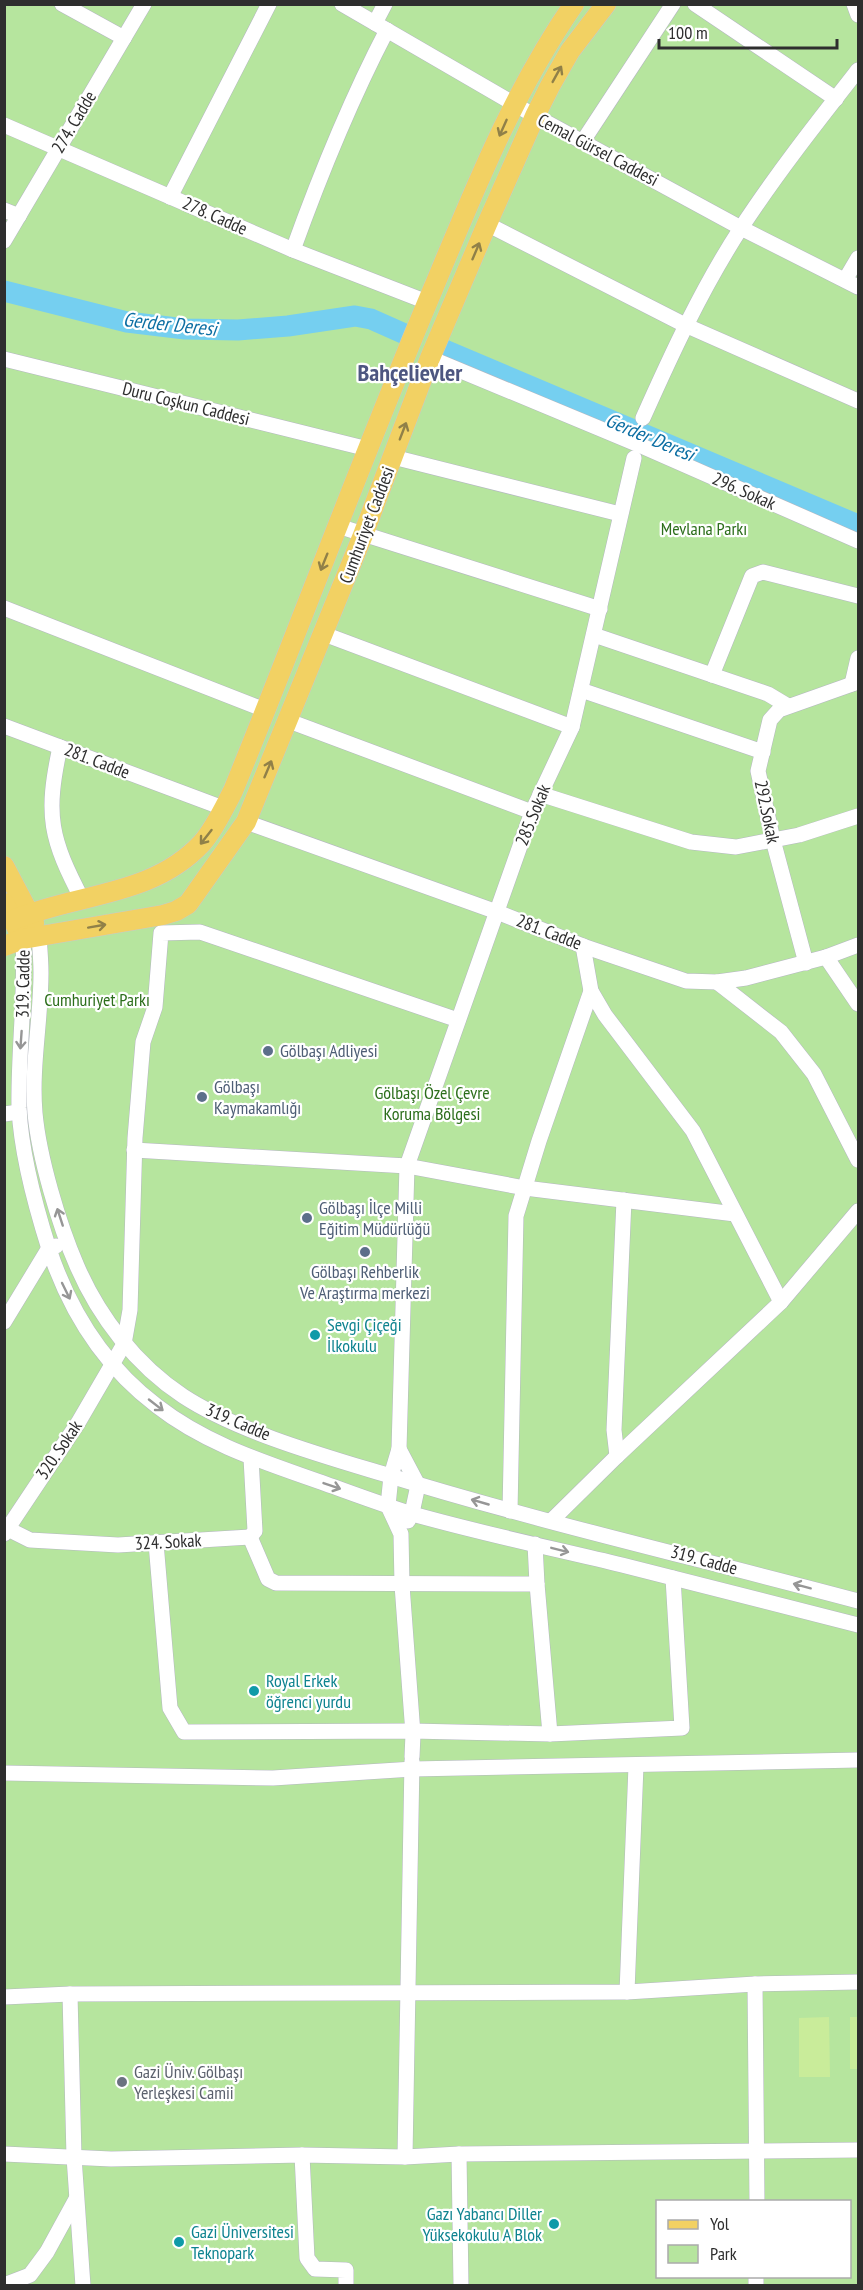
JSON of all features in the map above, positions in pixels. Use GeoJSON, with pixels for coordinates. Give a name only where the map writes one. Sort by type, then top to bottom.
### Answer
{"type":"FeatureCollection","features":[{"type":"Feature","properties":{"kind":"main road","name":"Cumhuriyet Caddesi"},"geometry":{"type":"LineString","coordinates":[[16,912],[83,901],[146,882],[167,872],[203,842],[233,791],[427,302],[514,102],[545,46],[574,4]]}},
{"type":"Feature","properties":{"kind":"main road","name":"Cumhuriyet Caddesi"},"geometry":{"type":"LineString","coordinates":[[172,911],[246,822],[324,634],[430,358],[487,224],[535,116],[570,51],[606,4]]}},
{"type":"Feature","properties":{"kind":"main road","name":"319. Cadde"},"geometry":{"type":"LineString","coordinates":[[4,866],[22,941]]}},
{"type":"Feature","properties":{"kind":"main road"},"geometry":{"type":"LineString","coordinates":[[22,941],[172,911],[189,891],[188,885],[178,874],[167,872]]}},
{"type":"Feature","properties":{"kind":"main road"},"geometry":{"type":"LineString","coordinates":[[146,882],[142,893],[144,904],[172,911]]}},
{"type":"Feature","properties":{"kind":"street"},"geometry":{"type":"LineString","coordinates":[[62,4],[124,38]]}},
{"type":"Feature","properties":{"kind":"street","name":"274. Cadde"},"geometry":{"type":"LineString","coordinates":[[4,241],[12,213],[58,148],[144,4]]}},
{"type":"Feature","properties":{"kind":"street"},"geometry":{"type":"LineString","coordinates":[[170,197],[269,4]]}},
{"type":"Feature","properties":{"kind":"street","name":"Cemal Gürsel Caddesi"},"geometry":{"type":"LineString","coordinates":[[342,4],[535,116],[741,228],[852,283]]}},
{"type":"Feature","properties":{"kind":"street"},"geometry":{"type":"LineString","coordinates":[[293,250],[338,132],[368,65],[381,26],[385,4]]}},
{"type":"Feature","properties":{"kind":"street"},"geometry":{"type":"LineString","coordinates":[[583,141],[673,4]]}},
{"type":"Feature","properties":{"kind":"street"},"geometry":{"type":"LineString","coordinates":[[695,4],[836,99]]}},
{"type":"Feature","properties":{"kind":"street"},"geometry":{"type":"LineString","coordinates":[[854,4],[858,15]]}},
{"type":"Feature","properties":{"kind":"street"},"geometry":{"type":"LineString","coordinates":[[643,418],[685,325],[741,228],[858,70]]}},
{"type":"Feature","properties":{"kind":"street","name":"278. Cadde"},"geometry":{"type":"LineString","coordinates":[[4,125],[293,250],[427,302]]}},
{"type":"Feature","properties":{"kind":"street"},"geometry":{"type":"LineString","coordinates":[[487,224],[685,325],[858,401]]}},
{"type":"Feature","properties":{"kind":"street"},"geometry":{"type":"LineString","coordinates":[[852,283],[858,258]]}},
{"type":"Feature","properties":{"kind":"street","name":"Duru Coşkun Caddesi"},"geometry":{"type":"LineString","coordinates":[[4,358],[368,449]]}},
{"type":"Feature","properties":{"kind":"street","name":"296. Sokak"},"geometry":{"type":"LineString","coordinates":[[430,358],[644,447],[858,541]]}},
{"type":"Feature","properties":{"kind":"street"},"geometry":{"type":"LineString","coordinates":[[393,457],[620,514]]}},
{"type":"Feature","properties":{"kind":"street","name":"285.Sokak"},"geometry":{"type":"LineString","coordinates":[[399,1449],[407,1166],[532,812],[572,727],[634,458]]}},
{"type":"Feature","properties":{"kind":"street"},"geometry":{"type":"LineString","coordinates":[[338,526],[600,609]]}},
{"type":"Feature","properties":{"kind":"street"},"geometry":{"type":"LineString","coordinates":[[712,675],[752,576],[757,573],[764,572],[858,596]]}},
{"type":"Feature","properties":{"kind":"street"},"geometry":{"type":"LineString","coordinates":[[4,608],[265,710]]}},
{"type":"Feature","properties":{"kind":"street"},"geometry":{"type":"LineString","coordinates":[[324,634],[572,727]]}},
{"type":"Feature","properties":{"kind":"street"},"geometry":{"type":"LineString","coordinates":[[594,634],[768,694],[788,706]]}},
{"type":"Feature","properties":{"kind":"street"},"geometry":{"type":"LineString","coordinates":[[855,683],[858,658]]}},
{"type":"Feature","properties":{"kind":"street","name":"292.Sokak"},"geometry":{"type":"LineString","coordinates":[[806,963],[773,840],[758,771],[770,720],[779,710],[855,683]]}},
{"type":"Feature","properties":{"kind":"street"},"geometry":{"type":"LineString","coordinates":[[581,690],[763,752]]}},
{"type":"Feature","properties":{"kind":"street"},"geometry":{"type":"LineString","coordinates":[[289,721],[532,812]]}},
{"type":"Feature","properties":{"kind":"street","name":"281. Cadde"},"geometry":{"type":"LineString","coordinates":[[4,726],[223,808]]}},
{"type":"Feature","properties":{"kind":"street"},"geometry":{"type":"LineString","coordinates":[[60,747],[51,800],[54,834],[69,874],[83,901]]}},
{"type":"Feature","properties":{"kind":"street"},"geometry":{"type":"LineString","coordinates":[[540,794],[691,842],[736,847],[799,835],[858,816]]}},
{"type":"Feature","properties":{"kind":"street","name":"281. Cadde"},"geometry":{"type":"LineString","coordinates":[[246,822],[686,981],[717,982],[746,978],[806,963],[858,945]]}},
{"type":"Feature","properties":{"kind":"street"},"geometry":{"type":"LineString","coordinates":[[172,911],[180,933],[200,932],[458,1020]]}},
{"type":"Feature","properties":{"kind":"street","name":"320. Sokak"},"geometry":{"type":"LineString","coordinates":[[6,1531],[78,1423],[124,1344],[130,1310],[134,1150],[142,1042],[155,1007],[161,933],[180,933]]}},
{"type":"Feature","properties":{"kind":"street","name":"319. Cadde"},"geometry":{"type":"LineString","coordinates":[[22,941],[25,973],[19,1079],[12,1113],[24,1148],[49,1248],[63,1285],[79,1316],[112,1366],[136,1389],[177,1421],[209,1440],[251,1458],[388,1506],[858,1625]]}},
{"type":"Feature","properties":{"kind":"street","name":"319. Cadde"},"geometry":{"type":"LineString","coordinates":[[22,941],[41,973],[35,1115],[47,1174],[77,1265],[96,1303],[124,1344],[151,1372],[183,1396],[212,1413],[281,1440],[418,1485],[858,1601]]}},
{"type":"Feature","properties":{"kind":"street"},"geometry":{"type":"LineString","coordinates":[[584,946],[591,992],[605,1015],[693,1131],[781,1302]]}},
{"type":"Feature","properties":{"kind":"street"},"geometry":{"type":"LineString","coordinates":[[826,957],[858,1004]]}},
{"type":"Feature","properties":{"kind":"street"},"geometry":{"type":"LineString","coordinates":[[717,982],[782,1032],[814,1074],[858,1160]]}},
{"type":"Feature","properties":{"kind":"street"},"geometry":{"type":"LineString","coordinates":[[510,1511],[516,1216],[591,992]]}},
{"type":"Feature","properties":{"kind":"street"},"geometry":{"type":"LineString","coordinates":[[134,1150],[407,1166],[525,1188],[735,1214]]}},
{"type":"Feature","properties":{"kind":"street"},"geometry":{"type":"LineString","coordinates":[[617,1456],[614,1430],[624,1200]]}},
{"type":"Feature","properties":{"kind":"street"},"geometry":{"type":"LineString","coordinates":[[551,1521],[781,1302],[858,1211]]}},
{"type":"Feature","properties":{"kind":"street"},"geometry":{"type":"LineString","coordinates":[[4,1322],[49,1248],[69,1242]]}},
{"type":"Feature","properties":{"kind":"street"},"geometry":{"type":"LineString","coordinates":[[399,1449],[391,1476],[388,1506],[400,1534],[413,1763],[405,2157]]}},
{"type":"Feature","properties":{"kind":"street"},"geometry":{"type":"LineString","coordinates":[[399,1449],[418,1485],[412,1513],[400,1534]]}},
{"type":"Feature","properties":{"kind":"street"},"geometry":{"type":"LineString","coordinates":[[251,1458],[255,1531],[250,1537],[268,1579],[276,1583],[537,1584]]}},
{"type":"Feature","properties":{"kind":"street","name":"324. Sokak"},"geometry":{"type":"LineString","coordinates":[[6,1531],[30,1540],[118,1545],[250,1537]]}},
{"type":"Feature","properties":{"kind":"street"},"geometry":{"type":"LineString","coordinates":[[156,1543],[170,1708],[184,1732],[412,1731],[550,1734],[682,1728],[679,1553]]}},
{"type":"Feature","properties":{"kind":"street"},"geometry":{"type":"LineString","coordinates":[[535,1544],[550,1734]]}},
{"type":"Feature","properties":{"kind":"street"},"geometry":{"type":"LineString","coordinates":[[4,1773],[273,1778],[413,1763],[636,1766],[858,1761]]}},
{"type":"Feature","properties":{"kind":"street"},"geometry":{"type":"LineString","coordinates":[[627,1992],[636,1766]]}},
{"type":"Feature","properties":{"kind":"street"},"geometry":{"type":"LineString","coordinates":[[4,1996],[627,1992],[755,1984],[858,1982]]}},
{"type":"Feature","properties":{"kind":"street"},"geometry":{"type":"LineString","coordinates":[[755,1984],[757,2200]]}},
{"type":"Feature","properties":{"kind":"street"},"geometry":{"type":"LineString","coordinates":[[70,1994],[74,2157],[83,2286]]}},
{"type":"Feature","properties":{"kind":"street"},"geometry":{"type":"LineString","coordinates":[[4,2154],[111,2159],[858,2150]]}},
{"type":"Feature","properties":{"kind":"street"},"geometry":{"type":"LineString","coordinates":[[459,2154],[461,2286]]}},
{"type":"Feature","properties":{"kind":"street"},"geometry":{"type":"LineString","coordinates":[[302,2155],[307,2258],[315,2269],[346,2270],[346,2286]]}},
{"type":"Feature","properties":{"kind":"street"},"geometry":{"type":"LineString","coordinates":[[4,2285],[30,2275],[47,2252],[77,2198]]}},
{"type":"Feature","properties":{"kind":"green space","name":"Gölbaşı Özel Çevre Koruma Bölgesi"},"geometry":{"type":"Polygon","coordinates":[[[5,5],[858,5],[858,2285],[5,2285],[5,5]]]}},
{"type":"Feature","properties":{"kind":"green space"},"geometry":{"type":"Polygon","coordinates":[[[829,2017],[830,2077],[799,2077],[799,2018],[829,2017]]]}},
{"type":"Feature","properties":{"kind":"green space"},"geometry":{"type":"Polygon","coordinates":[[[850,2017],[858,2017],[858,2069],[850,2069],[850,2017]]]}},
{"type":"Feature","properties":{"kind":"waterway","name":"Gerder Deresi"},"geometry":{"type":"LineString","coordinates":[[4,291],[127,322],[185,329],[238,330],[288,326],[355,316],[371,319],[407,335]]}},
{"type":"Feature","properties":{"kind":"waterway","name":"Gerder Deresi"},"geometry":{"type":"LineString","coordinates":[[442,349],[858,525]]}},
{"type":"Feature","properties":{"kind":"place","name":"Gölbaşı Adliyesi"},"geometry":{"type":"Point","coordinates":[268,1051]}},
{"type":"Feature","properties":{"kind":"place","name":"Gölbaşı Kaymakamlığı"},"geometry":{"type":"Point","coordinates":[202,1097]}},
{"type":"Feature","properties":{"kind":"place","name":"Gölbaşı İlçe Milli Eğitim Müdürlüğü"},"geometry":{"type":"Point","coordinates":[307,1218]}},
{"type":"Feature","properties":{"kind":"place","name":"Gölbaşı Rehberlik Ve Araştırma merkezi"},"geometry":{"type":"Point","coordinates":[365,1252]}},
{"type":"Feature","properties":{"kind":"place","name":"Sevgi Çiçeği İlkokulu"},"geometry":{"type":"Point","coordinates":[315,1335]}},
{"type":"Feature","properties":{"kind":"place","name":"Royal Erkek öğrenci yurdu"},"geometry":{"type":"Point","coordinates":[254,1691]}},
{"type":"Feature","properties":{"kind":"place","name":"Gazi Üniv. Gölbaşı Yerleşkesi Camii"},"geometry":{"type":"Point","coordinates":[122,2082]}},
{"type":"Feature","properties":{"kind":"place","name":"Gazı Yabancı Diller Yüksekokulu A Blok"},"geometry":{"type":"Point","coordinates":[554,2224]}},
{"type":"Feature","properties":{"kind":"place","name":"Gazi Üniversitesi Teknopark"},"geometry":{"type":"Point","coordinates":[179,2242]}},
{"type":"Feature","properties":{"kind":"district","name":"Bahçelievler"},"geometry":{"type":"Point","coordinates":[410,373]}},
{"type":"Feature","properties":{"kind":"park label","name":"Mevlana Parkı"},"geometry":{"type":"Point","coordinates":[704,529]}},
{"type":"Feature","properties":{"kind":"park label","name":"Cumhuriyet Parkı"},"geometry":{"type":"Point","coordinates":[97,1000]}}]}
